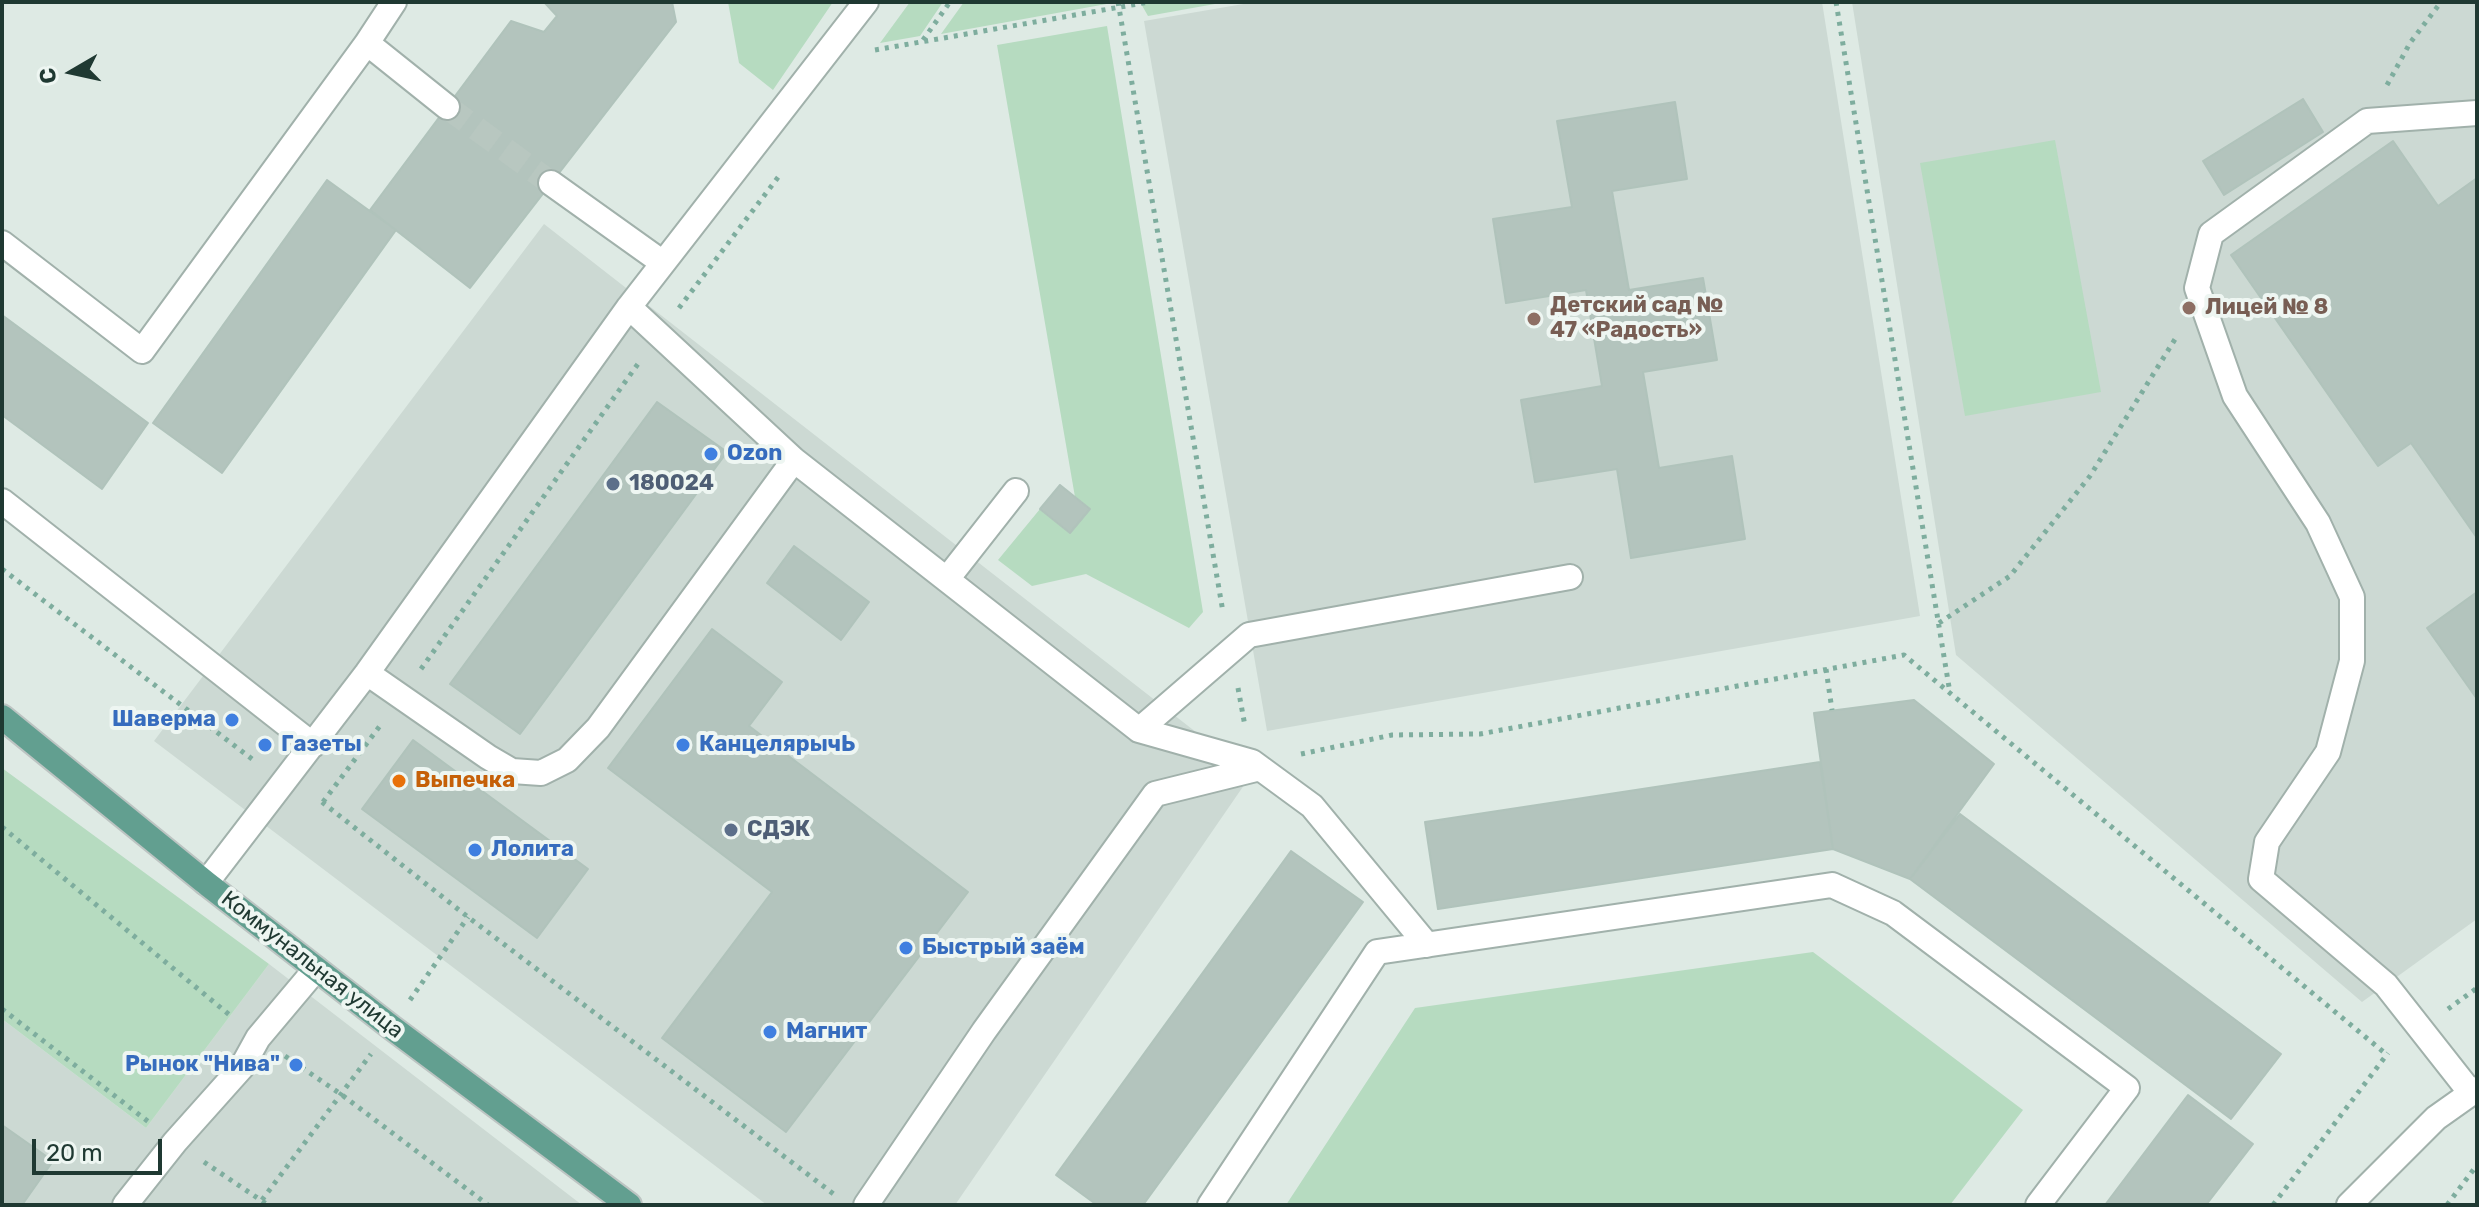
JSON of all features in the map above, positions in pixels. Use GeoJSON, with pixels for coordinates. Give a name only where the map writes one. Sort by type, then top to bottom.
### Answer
{"type":"FeatureCollection","features":[{"type":"Feature","properties":{"kind":"main road","name":"Коммунальная улица"},"geometry":{"type":"LineString","coordinates":[[2,717],[316,969],[629,1205]]}},
{"type":"Feature","properties":{"kind":"street"},"geometry":{"type":"LineString","coordinates":[[2,243],[142,351],[394,2]]}},
{"type":"Feature","properties":{"kind":"street"},"geometry":{"type":"LineString","coordinates":[[206,883],[367,673],[629,307],[866,2]]}},
{"type":"Feature","properties":{"kind":"street"},"geometry":{"type":"LineString","coordinates":[[367,43],[447,107]]}},
{"type":"Feature","properties":{"kind":"street"},"geometry":{"type":"LineString","coordinates":[[2349,1205],[2436,1118],[2474,1091],[2386,985],[2261,879],[2267,842],[2328,752],[2352,661],[2352,597],[2318,523],[2235,396],[2197,288],[2211,234],[2367,121],[2477,113]]}},
{"type":"Feature","properties":{"kind":"street"},"geometry":{"type":"LineString","coordinates":[[551,183],[663,263]]}},
{"type":"Feature","properties":{"kind":"street"},"geometry":{"type":"LineString","coordinates":[[629,307],[794,460],[1139,730],[1256,765],[1312,806],[1427,945]]}},
{"type":"Feature","properties":{"kind":"street"},"geometry":{"type":"LineString","coordinates":[[367,673],[512,771],[541,773],[567,760],[598,728],[794,460]]}},
{"type":"Feature","properties":{"kind":"street"},"geometry":{"type":"LineString","coordinates":[[947,579],[1016,491]]}},
{"type":"Feature","properties":{"kind":"street"},"geometry":{"type":"LineString","coordinates":[[2,501],[313,745]]}},
{"type":"Feature","properties":{"kind":"street"},"geometry":{"type":"LineString","coordinates":[[1139,730],[1249,635],[1570,577]]}},
{"type":"Feature","properties":{"kind":"street"},"geometry":{"type":"LineString","coordinates":[[866,1205],[984,1031],[1155,794],[1256,765]]}},
{"type":"Feature","properties":{"kind":"street"},"geometry":{"type":"LineString","coordinates":[[1210,1205],[1377,952],[1832,885],[1893,913],[2127,1088],[2038,1205]]}},
{"type":"Feature","properties":{"kind":"street"},"geometry":{"type":"LineString","coordinates":[[125,1205],[175,1142],[242,1067],[258,1038],[316,969]]}},
{"type":"Feature","properties":{"kind":"path"},"geometry":{"type":"LineString","coordinates":[[923,40],[950,2]]}},
{"type":"Feature","properties":{"kind":"path"},"geometry":{"type":"LineString","coordinates":[[1149,2],[1119,5],[1230,649],[1256,765],[1392,735],[1480,734],[1904,655],[2386,1054]]}},
{"type":"Feature","properties":{"kind":"path"},"geometry":{"type":"LineString","coordinates":[[1836,2],[1950,693]]}},
{"type":"Feature","properties":{"kind":"path"},"geometry":{"type":"LineString","coordinates":[[2367,121],[2410,43],[2441,2]]}},
{"type":"Feature","properties":{"kind":"path"},"geometry":{"type":"LineString","coordinates":[[1938,623],[2010,576],[2090,476],[2173,344],[2197,288]]}},
{"type":"Feature","properties":{"kind":"path"},"geometry":{"type":"LineString","coordinates":[[2,569],[249,758],[289,776],[468,917],[836,1195]]}},
{"type":"Feature","properties":{"kind":"path"},"geometry":{"type":"LineString","coordinates":[[1826,669],[1832,710]]}},
{"type":"Feature","properties":{"kind":"path"},"geometry":{"type":"LineString","coordinates":[[2,827],[258,1038],[342,1095],[488,1205]]}},
{"type":"Feature","properties":{"kind":"path"},"geometry":{"type":"LineString","coordinates":[[2273,1205],[2386,1054],[2477,988]]}},
{"type":"Feature","properties":{"kind":"path"},"geometry":{"type":"LineString","coordinates":[[2,1009],[175,1142],[268,1205]]}},
{"type":"Feature","properties":{"kind":"path"},"geometry":{"type":"LineString","coordinates":[[262,1200],[311,1131],[342,1095]]}},
{"type":"Feature","properties":{"kind":"path"},"geometry":{"type":"LineString","coordinates":[[2447,1205],[2477,1165]]}},
{"type":"Feature","properties":{"kind":"shaded area","name":"Детский сад № 47 «Радость»"},"geometry":{"type":"Polygon","coordinates":[[[1255,2],[1822,2],[1920,616],[1267,731],[1144,21],[1255,2]]]}},
{"type":"Feature","properties":{"kind":"shaded area","name":"Лицей № 8"},"geometry":{"type":"Polygon","coordinates":[[[1852,2],[2477,2],[2477,919],[2362,1002],[1956,655],[1852,2]]]}},
{"type":"Feature","properties":{"kind":"shaded area"},"geometry":{"type":"Polygon","coordinates":[[[544,224],[1251,775],[955,1205],[767,1205],[154,741],[544,224]]]}},
{"type":"Feature","properties":{"kind":"shaded area","name":"Рынок \"Нива\""},"geometry":{"type":"Polygon","coordinates":[[[269,964],[582,1205],[2,1205],[2,1019],[146,1128],[269,964]]]}},
{"type":"Feature","properties":{"kind":"green space"},"geometry":{"type":"Polygon","coordinates":[[[728,2],[833,2],[773,90],[739,63],[728,2]]]}},
{"type":"Feature","properties":{"kind":"green space"},"geometry":{"type":"Polygon","coordinates":[[[910,2],[943,2],[920,36],[880,43],[910,2]]]}},
{"type":"Feature","properties":{"kind":"green space"},"geometry":{"type":"Polygon","coordinates":[[[964,2],[1112,2],[1112,3],[941,34],[964,2]]]}},
{"type":"Feature","properties":{"kind":"green space"},"geometry":{"type":"Polygon","coordinates":[[[1140,2],[1226,2],[1148,16],[1140,2]]]}},
{"type":"Feature","properties":{"kind":"green space"},"geometry":{"type":"Polygon","coordinates":[[[1107,26],[1203,612],[1189,628],[1086,574],[1032,586],[998,560],[1040,509],[1070,533],[1090,509],[1075,497],[997,45],[1107,26]]]}},
{"type":"Feature","properties":{"kind":"green space"},"geometry":{"type":"Polygon","coordinates":[[[2055,140],[2101,392],[1965,416],[1920,163],[2055,140]]]}},
{"type":"Feature","properties":{"kind":"green space"},"geometry":{"type":"Polygon","coordinates":[[[2,768],[269,964],[146,1128],[2,1019],[2,768]]]}},
{"type":"Feature","properties":{"kind":"green space"},"geometry":{"type":"Polygon","coordinates":[[[1813,952],[2023,1110],[1950,1205],[1286,1205],[1415,1008],[1813,952]]]}},
{"type":"Feature","properties":{"kind":"building"},"geometry":{"type":"Polygon","coordinates":[[[544,2],[672,2],[676,22],[470,288],[370,210],[511,21],[544,32],[557,16],[544,2]]]}},
{"type":"Feature","properties":{"kind":"building"},"geometry":{"type":"Polygon","coordinates":[[[2303,99],[2323,132],[2224,195],[2203,161],[2303,99]]]}},
{"type":"Feature","properties":{"kind":"building"},"geometry":{"type":"Polygon","coordinates":[[[1675,102],[1687,179],[1612,191],[1629,290],[1703,278],[1717,360],[1643,372],[1659,468],[1732,456],[1745,539],[1631,558],[1617,469],[1535,482],[1521,400],[1602,386],[1586,290],[1506,303],[1493,219],[1572,207],[1557,121],[1675,102]]]}},
{"type":"Feature","properties":{"kind":"building"},"geometry":{"type":"Polygon","coordinates":[[[2393,141],[2438,206],[2477,178],[2477,538],[2411,443],[2378,466],[2231,255],[2393,141]]]}},
{"type":"Feature","properties":{"kind":"building"},"geometry":{"type":"Polygon","coordinates":[[[327,180],[396,230],[222,473],[153,423],[327,180]]]}},
{"type":"Feature","properties":{"kind":"building"},"geometry":{"type":"Polygon","coordinates":[[[2,315],[148,423],[102,489],[2,415],[2,315]]]}},
{"type":"Feature","properties":{"kind":"building"},"geometry":{"type":"Polygon","coordinates":[[[657,402],[727,452],[520,734],[450,684],[657,402]]]}},
{"type":"Feature","properties":{"kind":"building"},"geometry":{"type":"Polygon","coordinates":[[[1060,485],[1090,509],[1070,533],[1040,509],[1060,485]]]}},
{"type":"Feature","properties":{"kind":"building"},"geometry":{"type":"Polygon","coordinates":[[[794,546],[869,602],[841,640],[767,583],[794,546]]]}},
{"type":"Feature","properties":{"kind":"building"},"geometry":{"type":"Polygon","coordinates":[[[2477,592],[2477,699],[2427,628],[2477,592]]]}},
{"type":"Feature","properties":{"kind":"building"},"geometry":{"type":"Polygon","coordinates":[[[712,629],[782,682],[749,726],[968,892],[786,1132],[662,1038],[772,892],[608,768],[712,629]]]}},
{"type":"Feature","properties":{"kind":"building"},"geometry":{"type":"Polygon","coordinates":[[[1914,700],[1994,764],[1910,879],[1833,849],[1814,713],[1914,700]]]}},
{"type":"Feature","properties":{"kind":"building"},"geometry":{"type":"Polygon","coordinates":[[[413,740],[588,869],[537,938],[362,809],[413,740]]]}},
{"type":"Feature","properties":{"kind":"building"},"geometry":{"type":"Polygon","coordinates":[[[1820,762],[1833,849],[1438,909],[1425,822],[1820,762]]]}},
{"type":"Feature","properties":{"kind":"building"},"geometry":{"type":"Polygon","coordinates":[[[1960,814],[2281,1054],[2231,1119],[1910,879],[1960,814]]]}},
{"type":"Feature","properties":{"kind":"building"},"geometry":{"type":"Polygon","coordinates":[[[1291,851],[1363,902],[1143,1205],[1097,1205],[1056,1175],[1291,851]]]}},
{"type":"Feature","properties":{"kind":"building"},"geometry":{"type":"Polygon","coordinates":[[[2188,1095],[2253,1144],[2206,1205],[2105,1205],[2188,1095]]]}},
{"type":"Feature","properties":{"kind":"building"},"geometry":{"type":"Polygon","coordinates":[[[2,1125],[53,1161],[22,1205],[2,1205],[2,1125]]]}},
{"type":"Feature","properties":{"kind":"tunnel"},"geometry":{"type":"LineString","coordinates":[[447,107],[551,183]]}},
{"type":"Feature","properties":{"kind":"place","name":"Лицей № 8"},"geometry":{"type":"Point","coordinates":[2189,308]}},
{"type":"Feature","properties":{"kind":"place","name":"Детский сад № 47 «Радость»"},"geometry":{"type":"Point","coordinates":[1534,319]}},
{"type":"Feature","properties":{"kind":"place","name":"Ozon"},"geometry":{"type":"Point","coordinates":[711,454]}},
{"type":"Feature","properties":{"kind":"place","name":"180024"},"geometry":{"type":"Point","coordinates":[613,484]}},
{"type":"Feature","properties":{"kind":"place","name":"Шаверма"},"geometry":{"type":"Point","coordinates":[232,720]}},
{"type":"Feature","properties":{"kind":"place","name":"Газеты"},"geometry":{"type":"Point","coordinates":[265,745]}},
{"type":"Feature","properties":{"kind":"place","name":"КанцелярычЬ"},"geometry":{"type":"Point","coordinates":[683,745]}},
{"type":"Feature","properties":{"kind":"place","name":"Выпечка"},"geometry":{"type":"Point","coordinates":[399,781]}},
{"type":"Feature","properties":{"kind":"place","name":"СДЭК"},"geometry":{"type":"Point","coordinates":[731,830]}},
{"type":"Feature","properties":{"kind":"place","name":"Лолита"},"geometry":{"type":"Point","coordinates":[475,850]}},
{"type":"Feature","properties":{"kind":"place","name":"Быстрый заём"},"geometry":{"type":"Point","coordinates":[906,948]}},
{"type":"Feature","properties":{"kind":"place","name":"Магнит"},"geometry":{"type":"Point","coordinates":[770,1032]}},
{"type":"Feature","properties":{"kind":"place","name":"Рынок \"Нива\""},"geometry":{"type":"Point","coordinates":[296,1065]}}]}
